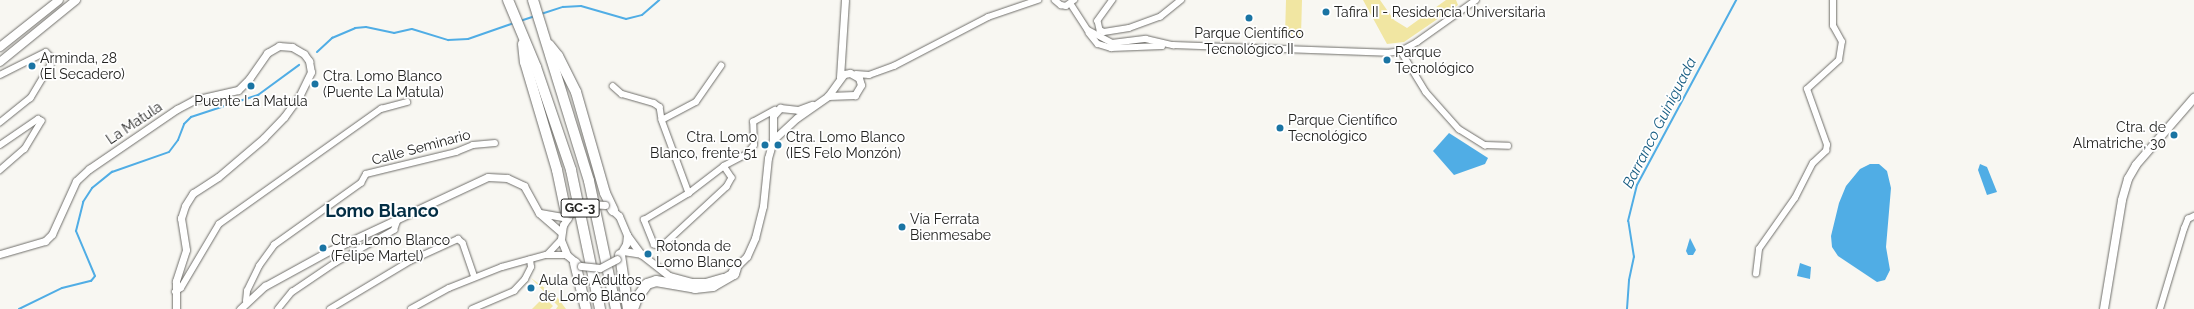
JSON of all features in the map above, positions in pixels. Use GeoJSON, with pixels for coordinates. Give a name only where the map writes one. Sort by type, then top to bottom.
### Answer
{"type":"FeatureCollection","features":[{"type":"Feature","properties":{"kind":"highway","name":"GC-3"},"geometry":{"type":"LineString","coordinates":[[508,0],[552,110],[583,220],[600,309]]}},
{"type":"Feature","properties":{"kind":"highway","name":"GC-3"},"geometry":{"type":"LineString","coordinates":[[533,0],[568,110],[598,218],[616,309]]}},
{"type":"Feature","properties":{"kind":"highway"},"geometry":{"type":"LineString","coordinates":[[522,32],[525,62],[569,215]]}},
{"type":"Feature","properties":{"kind":"highway"},"geometry":{"type":"LineString","coordinates":[[545,38],[558,56],[581,106],[609,208]]}},
{"type":"Feature","properties":{"kind":"highway"},"geometry":{"type":"LineString","coordinates":[[620,256],[628,309]]}},
{"type":"Feature","properties":{"kind":"highway"},"geometry":{"type":"LineString","coordinates":[[578,264],[586,309]]}},
{"type":"Feature","properties":{"kind":"highway"},"geometry":{"type":"LineString","coordinates":[[633,309],[637,298],[651,283],[656,281],[695,288],[713,286],[734,274],[736,268]]}},
{"type":"Feature","properties":{"kind":"main road"},"geometry":{"type":"LineString","coordinates":[[0,47],[59,0]]}},
{"type":"Feature","properties":{"kind":"main road"},"geometry":{"type":"LineString","coordinates":[[0,62],[76,0]]}},
{"type":"Feature","properties":{"kind":"main road"},"geometry":{"type":"LineString","coordinates":[[2104,309],[2122,200],[2128,179],[2136,164],[2194,98]]}},
{"type":"Feature","properties":{"kind":"street"},"geometry":{"type":"LineString","coordinates":[[840,77],[853,74],[869,75],[894,66],[1006,9],[1038,0]]}},
{"type":"Feature","properties":{"kind":"street"},"geometry":{"type":"LineString","coordinates":[[1055,0],[1061,5],[1072,2],[1088,30],[1112,43],[1146,39],[1172,45],[1356,53],[1401,51],[1476,0]]}},
{"type":"Feature","properties":{"kind":"street"},"geometry":{"type":"LineString","coordinates":[[1113,0],[1102,14],[1097,25],[1104,32],[1129,28],[1160,17],[1181,0]]}},
{"type":"Feature","properties":{"kind":"street"},"geometry":{"type":"LineString","coordinates":[[1756,274],[1759,250],[1795,198],[1813,163],[1826,151],[1827,145],[1807,89],[1839,60],[1842,42],[1833,26],[1833,0]]}},
{"type":"Feature","properties":{"kind":"street"},"geometry":{"type":"LineString","coordinates":[[773,140],[812,106],[828,96],[840,77],[846,1]]}},
{"type":"Feature","properties":{"kind":"street","name":"La Matula"},"geometry":{"type":"LineString","coordinates":[[0,254],[45,242],[52,234],[76,181],[89,169],[177,109],[194,100],[238,90],[249,79],[267,53],[279,46],[292,47],[304,54],[309,61],[311,72],[307,85],[284,117],[241,159],[193,193],[185,206],[181,218],[186,250],[175,292]]}},
{"type":"Feature","properties":{"kind":"street"},"geometry":{"type":"LineString","coordinates":[[1401,51],[1426,92],[1459,129],[1485,145],[1508,146]]}},
{"type":"Feature","properties":{"kind":"street"},"geometry":{"type":"LineString","coordinates":[[0,75],[46,52],[50,57],[50,65],[31,98],[0,123]]}},
{"type":"Feature","properties":{"kind":"street"},"geometry":{"type":"LineString","coordinates":[[842,62],[861,85]]}},
{"type":"Feature","properties":{"kind":"street"},"geometry":{"type":"LineString","coordinates":[[662,120],[688,108],[696,102],[721,66]]}},
{"type":"Feature","properties":{"kind":"street"},"geometry":{"type":"LineString","coordinates":[[828,96],[854,95],[869,75]]}},
{"type":"Feature","properties":{"kind":"street"},"geometry":{"type":"LineString","coordinates":[[613,86],[622,94],[654,103],[660,107],[662,120],[689,193]]}},
{"type":"Feature","properties":{"kind":"street"},"geometry":{"type":"LineString","coordinates":[[176,309],[175,292],[181,288],[219,224],[381,109],[407,102]]}},
{"type":"Feature","properties":{"kind":"street"},"geometry":{"type":"LineString","coordinates":[[724,166],[732,178],[728,187],[662,247],[654,245],[644,220],[689,193],[724,166],[752,150],[754,141],[752,122],[759,117],[776,110],[785,108],[798,110],[812,106]]}},
{"type":"Feature","properties":{"kind":"street"},"geometry":{"type":"LineString","coordinates":[[626,235],[641,254],[668,276],[691,282],[705,282],[721,278],[736,268],[747,256],[755,238],[763,206],[768,158],[773,140],[776,110]]}},
{"type":"Feature","properties":{"kind":"street"},"geometry":{"type":"LineString","coordinates":[[759,117],[774,122]]}},
{"type":"Feature","properties":{"kind":"street"},"geometry":{"type":"LineString","coordinates":[[0,144],[38,119],[42,121],[25,150],[0,171]]}},
{"type":"Feature","properties":{"kind":"street","name":"Calle Seminario"},"geometry":{"type":"LineString","coordinates":[[246,301],[247,291],[259,266],[274,245],[361,183],[366,174],[456,152],[473,145],[495,143]]}},
{"type":"Feature","properties":{"kind":"street"},"geometry":{"type":"LineString","coordinates":[[240,309],[246,301],[265,286],[329,251],[488,177],[499,176],[524,186],[539,213],[561,232]]}},
{"type":"Feature","properties":{"kind":"street"},"geometry":{"type":"LineString","coordinates":[[539,213],[569,215],[591,204],[609,208],[624,224],[626,235],[620,256]]}},
{"type":"Feature","properties":{"kind":"street"},"geometry":{"type":"LineString","coordinates":[[569,215],[561,232],[561,240],[567,255],[578,264],[600,268],[620,256],[641,254]]}},
{"type":"Feature","properties":{"kind":"street"},"geometry":{"type":"LineString","coordinates":[[2160,309],[2188,219],[2194,216]]}},
{"type":"Feature","properties":{"kind":"street"},"geometry":{"type":"LineString","coordinates":[[278,309],[292,292],[394,230],[398,218]]}},
{"type":"Feature","properties":{"kind":"street"},"geometry":{"type":"LineString","coordinates":[[330,309],[410,261],[458,239],[463,243],[476,277]]}},
{"type":"Feature","properties":{"kind":"street"},"geometry":{"type":"LineString","coordinates":[[546,255],[561,240]]}},
{"type":"Feature","properties":{"kind":"street"},"geometry":{"type":"LineString","coordinates":[[411,309],[476,277],[546,255],[567,255]]}},
{"type":"Feature","properties":{"kind":"street"},"geometry":{"type":"LineString","coordinates":[[472,309],[514,291],[525,279],[531,267],[530,260]]}},
{"type":"Feature","properties":{"kind":"shaded area"},"geometry":{"type":"Polygon","coordinates":[[[1286,0],[1302,0],[1301,36],[1285,36],[1286,0]]]}},
{"type":"Feature","properties":{"kind":"shaded area"},"geometry":{"type":"Polygon","coordinates":[[[1363,0],[1380,0],[1394,20],[1407,28],[1446,0],[1456,0],[1458,5],[1404,42],[1387,44],[1363,0]]]}},
{"type":"Feature","properties":{"kind":"shaded area"},"geometry":{"type":"Polygon","coordinates":[[[531,278],[557,297],[566,309],[556,309],[558,306],[531,278]]]}},
{"type":"Feature","properties":{"kind":"shaded area"},"geometry":{"type":"Polygon","coordinates":[[[544,297],[553,306],[550,309],[532,309],[544,297]]]}},
{"type":"Feature","properties":{"kind":"water"},"geometry":{"type":"Polygon","coordinates":[[[1449,133],[1488,158],[1485,164],[1454,175],[1433,151],[1449,133]]]}},
{"type":"Feature","properties":{"kind":"water"},"geometry":{"type":"Polygon","coordinates":[[[1870,164],[1879,164],[1887,171],[1891,188],[1886,247],[1890,270],[1885,280],[1877,282],[1838,256],[1832,247],[1831,236],[1839,203],[1846,186],[1860,169],[1870,164]]]}},
{"type":"Feature","properties":{"kind":"water"},"geometry":{"type":"Polygon","coordinates":[[[1980,164],[1987,167],[1997,192],[1987,195],[1978,170],[1980,164]]]}},
{"type":"Feature","properties":{"kind":"water"},"geometry":{"type":"Polygon","coordinates":[[[1690,238],[1696,250],[1693,255],[1688,255],[1686,251],[1690,238]]]}},
{"type":"Feature","properties":{"kind":"water"},"geometry":{"type":"Polygon","coordinates":[[[1800,263],[1811,267],[1810,279],[1797,276],[1800,263]]]}},
{"type":"Feature","properties":{"kind":"waterway"},"geometry":{"type":"LineString","coordinates":[[541,14],[563,7],[581,6],[626,19],[642,15],[659,0]]}},
{"type":"Feature","properties":{"kind":"waterway","name":"Barranco Guiniguada"},"geometry":{"type":"LineString","coordinates":[[1627,309],[1629,280],[1634,257],[1628,221],[1637,185],[1736,0]]}},
{"type":"Feature","properties":{"kind":"waterway"},"geometry":{"type":"LineString","coordinates":[[520,21],[535,16]]}},
{"type":"Feature","properties":{"kind":"waterway"},"geometry":{"type":"LineString","coordinates":[[317,52],[332,38],[355,28],[366,27],[394,33],[412,29],[448,40],[468,39],[514,23]]}},
{"type":"Feature","properties":{"kind":"waterway"},"geometry":{"type":"LineString","coordinates":[[19,309],[62,288],[91,281],[95,276],[76,231],[83,202],[92,188],[112,172],[169,152],[178,140],[184,124],[191,117],[258,95],[299,65]]}},
{"type":"Feature","properties":{"kind":"place","name":"Tafira II - Residencia Universitaria"},"geometry":{"type":"Point","coordinates":[1326,12]}},
{"type":"Feature","properties":{"kind":"place","name":"Parque Científico Tecnológico II"},"geometry":{"type":"Point","coordinates":[1249,18]}},
{"type":"Feature","properties":{"kind":"place","name":"Parque Tecnológico"},"geometry":{"type":"Point","coordinates":[1387,60]}},
{"type":"Feature","properties":{"kind":"place","name":"Arminda, 28 (El Secadero)"},"geometry":{"type":"Point","coordinates":[32,66]}},
{"type":"Feature","properties":{"kind":"place","name":"Ctra. Lomo Blanco (Puente La Matula)"},"geometry":{"type":"Point","coordinates":[315,84]}},
{"type":"Feature","properties":{"kind":"place","name":"Puente La Matula"},"geometry":{"type":"Point","coordinates":[251,86]}},
{"type":"Feature","properties":{"kind":"place","name":"Parque Científico Tecnológico"},"geometry":{"type":"Point","coordinates":[1280,128]}},
{"type":"Feature","properties":{"kind":"place","name":"Ctra. de Almatriche, 30"},"geometry":{"type":"Point","coordinates":[2174,135]}},
{"type":"Feature","properties":{"kind":"place","name":"Ctra. Lomo Blanco, frente 51"},"geometry":{"type":"Point","coordinates":[765,145]}},
{"type":"Feature","properties":{"kind":"place","name":"Ctra. Lomo Blanco (IES Felo Monzón)"},"geometry":{"type":"Point","coordinates":[778,145]}},
{"type":"Feature","properties":{"kind":"place","name":"Vía Ferrata Bienmesabe"},"geometry":{"type":"Point","coordinates":[902,227]}},
{"type":"Feature","properties":{"kind":"place","name":"Ctra. Lomo Blanco (Felipe Martel)"},"geometry":{"type":"Point","coordinates":[323,248]}},
{"type":"Feature","properties":{"kind":"place","name":"Rotonda de Lomo Blanco"},"geometry":{"type":"Point","coordinates":[648,254]}},
{"type":"Feature","properties":{"kind":"place","name":"Aula de Adultos de Lomo Blanco"},"geometry":{"type":"Point","coordinates":[531,288]}},
{"type":"Feature","properties":{"kind":"district","name":"Lomo Blanco"},"geometry":{"type":"Point","coordinates":[382,211]}}]}
